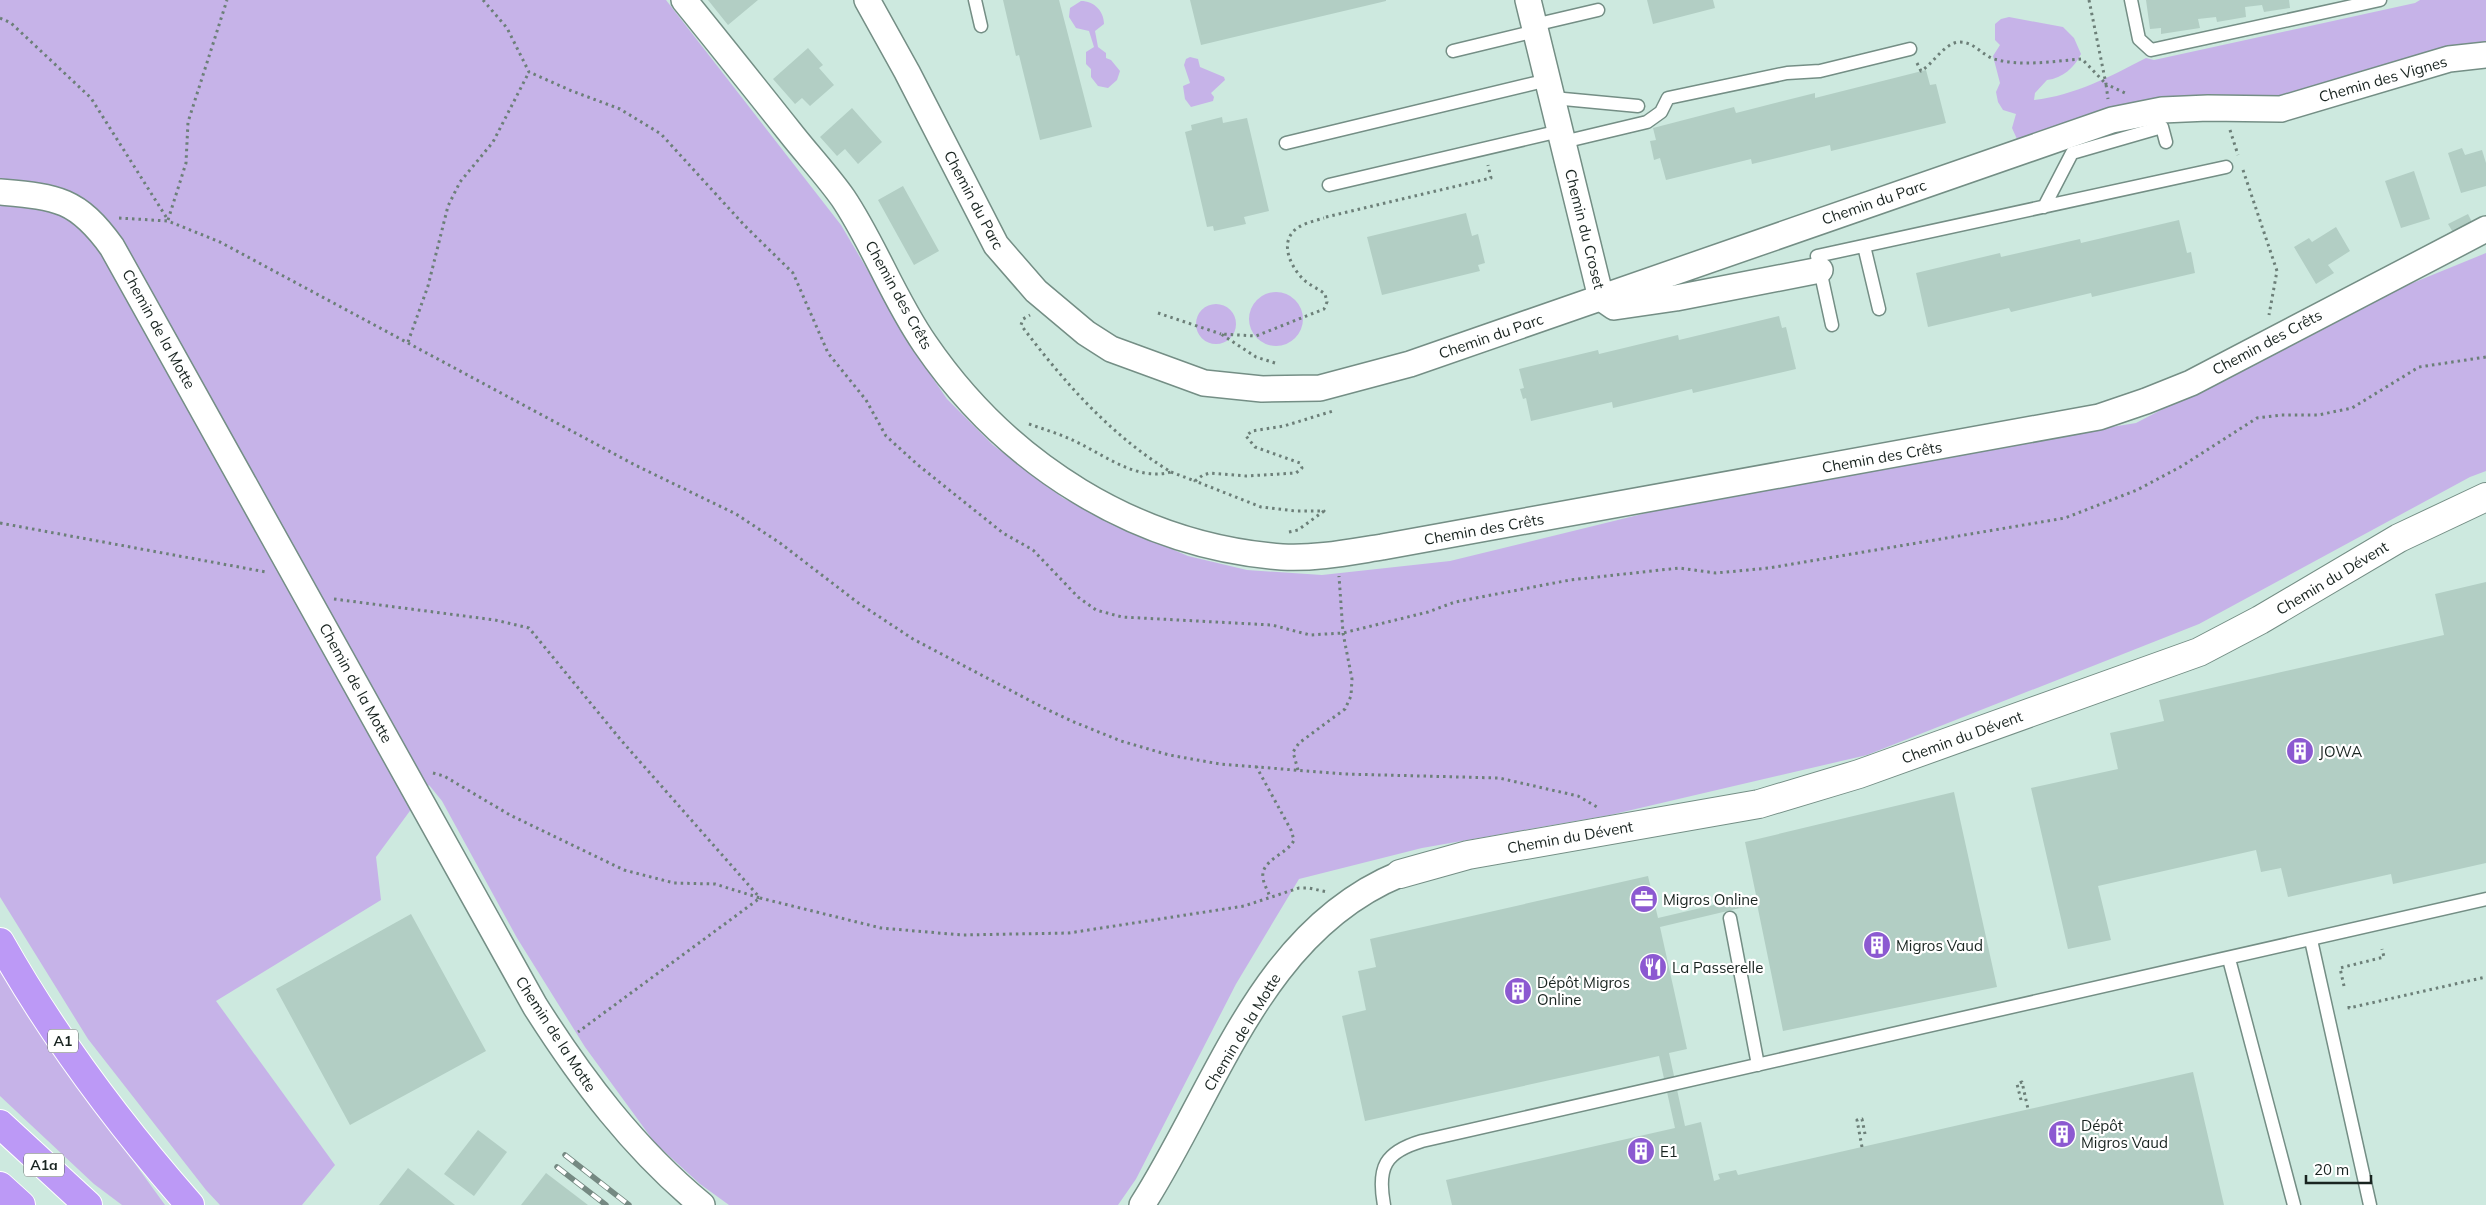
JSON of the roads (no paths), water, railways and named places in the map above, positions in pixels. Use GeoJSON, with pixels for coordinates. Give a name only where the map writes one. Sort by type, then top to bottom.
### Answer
{"type":"FeatureCollection","features":[{"type":"Feature","properties":{"kind":"highway","name":"A1"},"geometry":{"type":"LineString","coordinates":[[0,942],[32,994],[97,1089],[190,1205]]}},
{"type":"Feature","properties":{"kind":"highway","name":"A1a"},"geometry":{"type":"LineString","coordinates":[[0,1124],[88,1205]]}},
{"type":"Feature","properties":{"kind":"highway"},"geometry":{"type":"LineString","coordinates":[[0,1186],[21,1205]]}},
{"type":"Feature","properties":{"kind":"street","name":"Chemin des Crêts"},"geometry":{"type":"LineString","coordinates":[[684,0],[832,183],[869,240],[922,340],[952,379],[992,422],[1053,474],[1084,496],[1116,513],[1155,530],[1194,543],[1226,550],[1284,557],[1338,554],[2099,417],[2146,401],[2192,382],[2486,229]]}},
{"type":"Feature","properties":{"kind":"street","name":"Chemin du Parc"},"geometry":{"type":"LineString","coordinates":[[867,0],[907,72],[986,228],[1008,262],[1036,291],[1086,333],[1111,350],[1204,382],[1262,388],[1320,388],[1410,364],[2112,120],[2162,110],[2281,109]]}},
{"type":"Feature","properties":{"kind":"street","name":"Chemin du Croset"},"geometry":{"type":"LineString","coordinates":[[1528,0],[1602,298],[1614,307],[1676,298],[1820,270]]}},
{"type":"Feature","properties":{"kind":"street","name":"Chemin des Vignes"},"geometry":{"type":"LineString","coordinates":[[2281,109],[2449,59],[2486,55]]}},
{"type":"Feature","properties":{"kind":"street","name":"Chemin de la Motte"},"geometry":{"type":"LineString","coordinates":[[0,192],[43,196],[60,200],[90,219],[123,265],[401,764],[500,947],[560,1045],[582,1077],[629,1136],[681,1188],[702,1205]]}},
{"type":"Feature","properties":{"kind":"street","name":"Chemin du Dévent"},"geometry":{"type":"LineString","coordinates":[[1400,874],[1468,855],[1759,804],[1805,791],[2180,660],[2228,638],[2399,538],[2468,503],[2486,497]]}},
{"type":"Feature","properties":{"kind":"street","name":"Chemin de la Motte"},"geometry":{"type":"LineString","coordinates":[[1142,1205],[1259,997],[1294,952],[1331,916],[1354,898],[1400,874]]}},
{"type":"Feature","properties":{"kind":"lane"},"geometry":{"type":"LineString","coordinates":[[975,0],[981,26]]}},
{"type":"Feature","properties":{"kind":"lane"},"geometry":{"type":"LineString","coordinates":[[2131,0],[2139,39],[2151,50],[2380,0]]}},
{"type":"Feature","properties":{"kind":"lane"},"geometry":{"type":"LineString","coordinates":[[1453,51],[1598,10]]}},
{"type":"Feature","properties":{"kind":"lane"},"geometry":{"type":"LineString","coordinates":[[1329,185],[1562,137],[1647,122],[1661,112],[1668,98],[1787,73],[1820,70],[1910,49]]}},
{"type":"Feature","properties":{"kind":"lane"},"geometry":{"type":"LineString","coordinates":[[1286,143],[1550,89],[1638,106]]}},
{"type":"Feature","properties":{"kind":"lane"},"geometry":{"type":"LineString","coordinates":[[2044,207],[2072,153],[2162,127],[2166,142]]}},
{"type":"Feature","properties":{"kind":"lane"},"geometry":{"type":"LineString","coordinates":[[1832,325],[1817,256],[2226,167]]}},
{"type":"Feature","properties":{"kind":"lane"},"geometry":{"type":"LineString","coordinates":[[1864,246],[1879,309]]}},
{"type":"Feature","properties":{"kind":"lane"},"geometry":{"type":"LineString","coordinates":[[1384,1205],[1381,1176],[1390,1159],[1400,1148],[2486,899]]}},
{"type":"Feature","properties":{"kind":"lane"},"geometry":{"type":"LineString","coordinates":[[1730,918],[1758,1065]]}},
{"type":"Feature","properties":{"kind":"lane"},"geometry":{"type":"LineString","coordinates":[[2311,940],[2370,1205]]}},
{"type":"Feature","properties":{"kind":"lane"},"geometry":{"type":"LineString","coordinates":[[2229,958],[2294,1205]]}},
{"type":"Feature","properties":{"kind":"railway"},"geometry":{"type":"LineString","coordinates":[[565,1155],[629,1205]]}},
{"type":"Feature","properties":{"kind":"railway"},"geometry":{"type":"LineString","coordinates":[[557,1167],[606,1205]]}},
{"type":"Feature","properties":{"kind":"place","name":"JOWA"},"geometry":{"type":"Point","coordinates":[2300,751]}},
{"type":"Feature","properties":{"kind":"place","name":"Migros Online"},"geometry":{"type":"Point","coordinates":[1644,899]}},
{"type":"Feature","properties":{"kind":"place","name":"Migros Vaud"},"geometry":{"type":"Point","coordinates":[1877,945]}},
{"type":"Feature","properties":{"kind":"place","name":"La Passerelle"},"geometry":{"type":"Point","coordinates":[1653,967]}},
{"type":"Feature","properties":{"kind":"place","name":"Dépôt Migros Online"},"geometry":{"type":"Point","coordinates":[1518,991]}},
{"type":"Feature","properties":{"kind":"place","name":"Dépôt Migros Vaud"},"geometry":{"type":"Point","coordinates":[2062,1134]}},
{"type":"Feature","properties":{"kind":"place","name":"E1"},"geometry":{"type":"Point","coordinates":[1641,1151]}}]}
